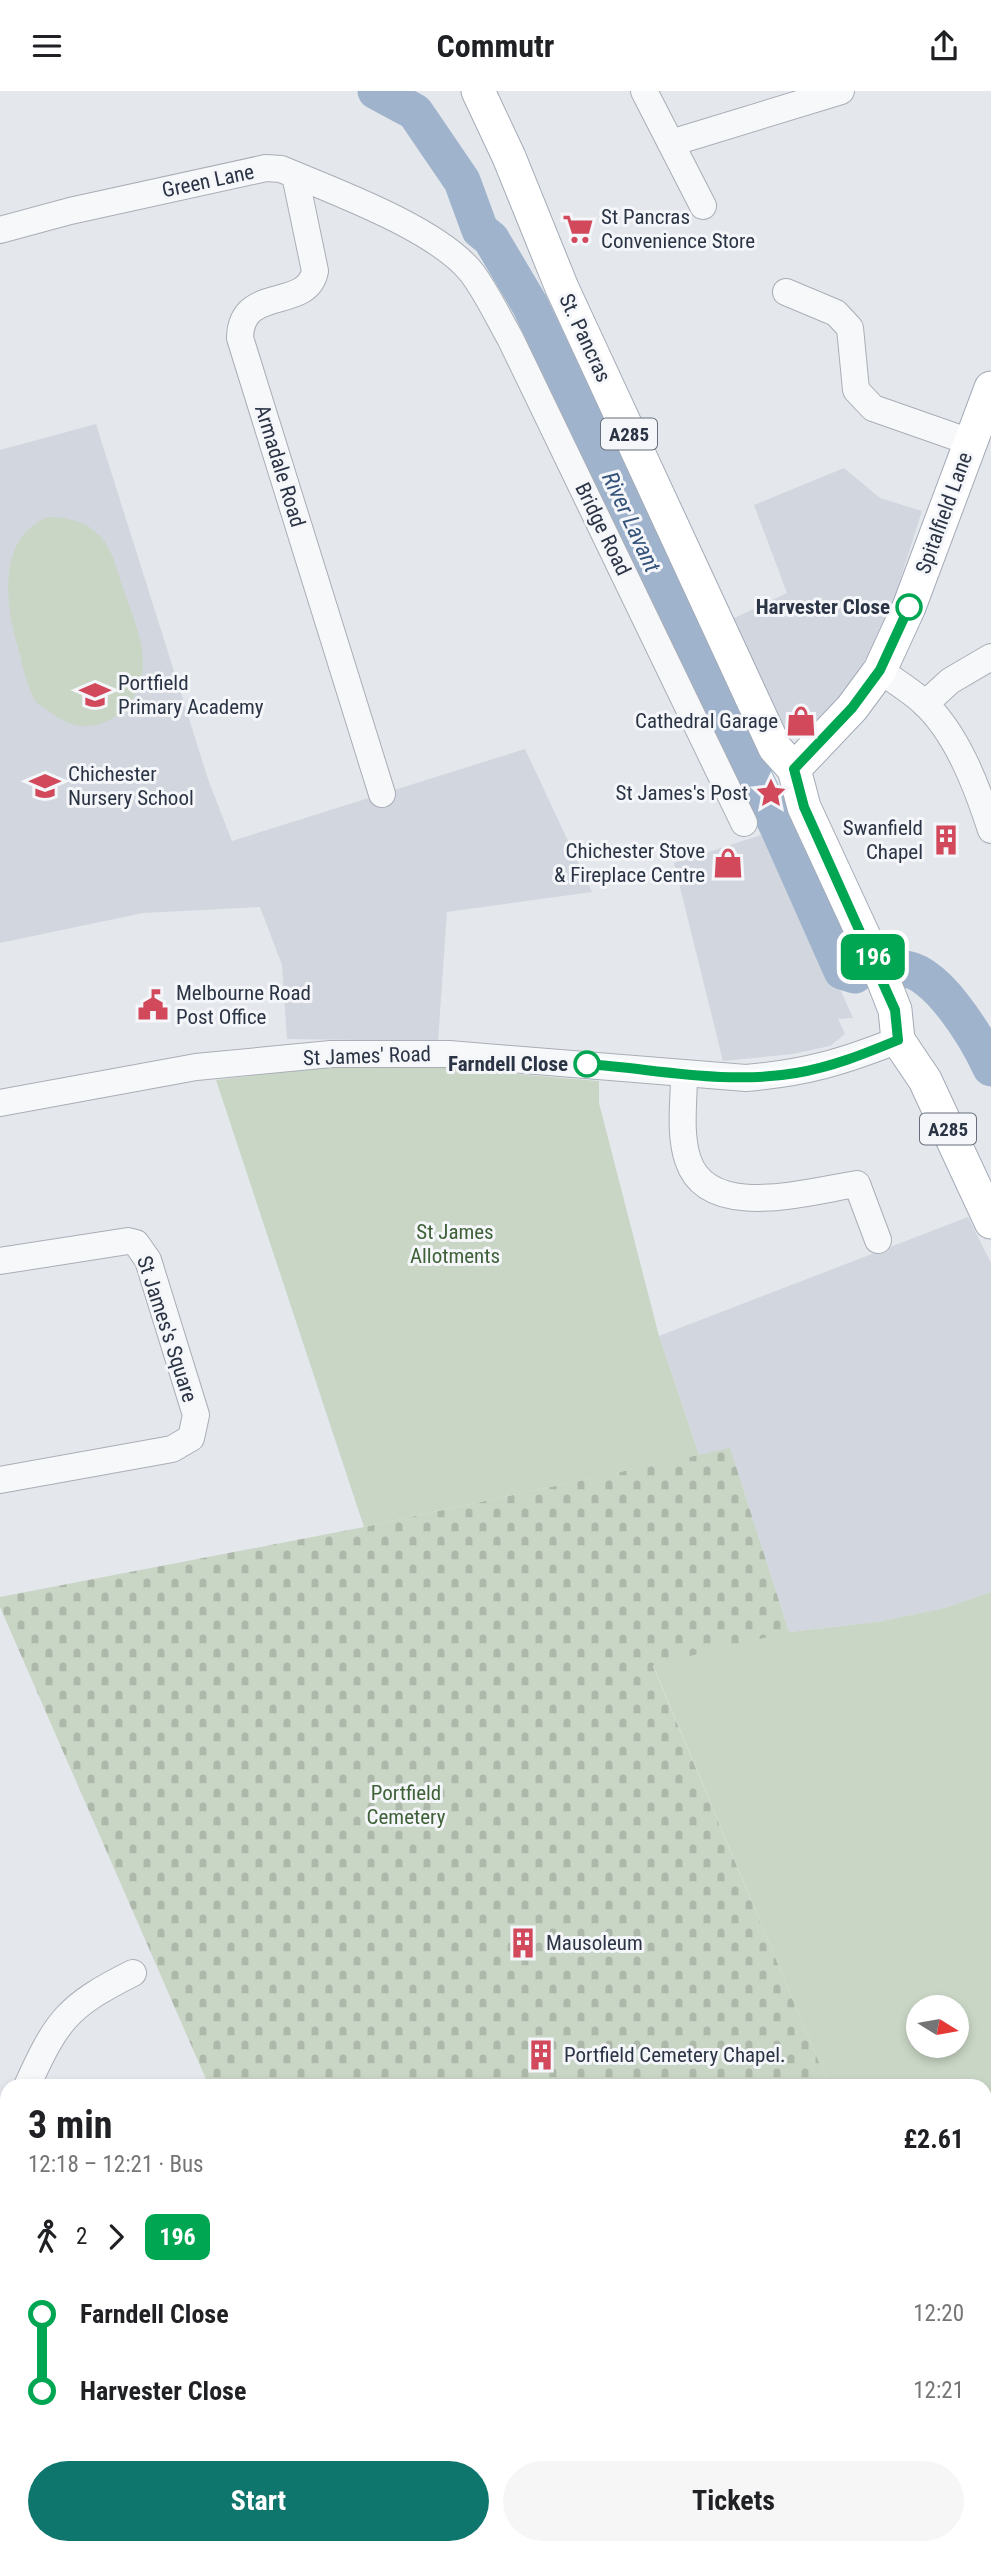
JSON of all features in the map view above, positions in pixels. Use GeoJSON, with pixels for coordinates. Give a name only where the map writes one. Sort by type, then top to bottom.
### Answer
{"type":"FeatureCollection","features":[{"type":"Feature","properties":{"kind":"main road","name":"St. Pancras"},"geometry":{"type":"LineString","coordinates":[[478,91],[509,157],[553,267],[775,748],[794,769]]}},
{"type":"Feature","properties":{"kind":"main road","name":"Spitalfield Lane"},"geometry":{"type":"LineString","coordinates":[[794,769],[852,708],[880,670],[913,597],[991,388]]}},
{"type":"Feature","properties":{"kind":"main road","name":"A285"},"geometry":{"type":"LineString","coordinates":[[794,769],[804,807],[895,1010],[898,1040],[925,1080],[991,1222]]}},
{"type":"Feature","properties":{"kind":"street"},"geometry":{"type":"LineString","coordinates":[[644,91],[703,206]]}},
{"type":"Feature","properties":{"kind":"street"},"geometry":{"type":"LineString","coordinates":[[671,143],[841,91]]}},
{"type":"Feature","properties":{"kind":"street","name":"Green Lane"},"geometry":{"type":"LineString","coordinates":[[0,230],[70,211],[266,168],[295,175],[370,206],[443,249]]}},
{"type":"Feature","properties":{"kind":"street","name":"Armadale Road"},"geometry":{"type":"LineString","coordinates":[[295,175],[315,271],[313,281],[307,289],[260,304],[248,311],[240,323],[240,338],[382,794]]}},
{"type":"Feature","properties":{"kind":"street","name":"Bridge Road"},"geometry":{"type":"LineString","coordinates":[[443,249],[471,272],[510,338],[744,823]]}},
{"type":"Feature","properties":{"kind":"street"},"geometry":{"type":"LineString","coordinates":[[786,292],[836,313],[850,328],[856,390],[873,408],[970,442]]}},
{"type":"Feature","properties":{"kind":"street"},"geometry":{"type":"LineString","coordinates":[[925,704],[950,681],[991,657]]}},
{"type":"Feature","properties":{"kind":"street"},"geometry":{"type":"LineString","coordinates":[[880,670],[925,704],[950,737],[981,801],[991,830]]}},
{"type":"Feature","properties":{"kind":"street","name":"St James' Road"},"geometry":{"type":"LineString","coordinates":[[0,1103],[196,1067],[331,1054],[449,1054],[746,1078],[795,1073],[844,1062],[898,1040]]}},
{"type":"Feature","properties":{"kind":"street"},"geometry":{"type":"LineString","coordinates":[[684,1075],[684,1141],[687,1157],[698,1180],[718,1194],[738,1198],[857,1184],[878,1240]]}},
{"type":"Feature","properties":{"kind":"street","name":"St James's Square"},"geometry":{"type":"LineString","coordinates":[[0,1480],[172,1449],[191,1438],[196,1415],[148,1260],[136,1243],[128,1241],[1,1257]]}},
{"type":"Feature","properties":{"kind":"street"},"geometry":{"type":"LineString","coordinates":[[31,2079],[62,2018],[87,1997],[133,1973]]}},
{"type":"Feature","properties":{"kind":"shaded area","name":"Portfield Primary Academy"},"geometry":{"type":"Polygon","coordinates":[[[96,424],[209,782],[232,841],[525,749],[592,892],[447,912],[438,1041],[287,1039],[282,965],[260,907],[143,913],[0,943],[0,450],[96,424]]]}},
{"type":"Feature","properties":{"kind":"shaded area"},"geometry":{"type":"Polygon","coordinates":[[[844,468],[880,498],[922,511],[895,596],[869,653],[836,709],[787,741],[730,620],[787,593],[754,505],[844,468]]]}},
{"type":"Feature","properties":{"kind":"shaded area"},"geometry":{"type":"Polygon","coordinates":[[[770,832],[853,1018],[838,1019],[845,1034],[830,1046],[793,1054],[723,1061],[674,863],[770,832]]]}},
{"type":"Feature","properties":{"kind":"shaded area"},"geometry":{"type":"Polygon","coordinates":[[[968,1217],[991,1263],[991,1592],[945,1608],[877,1622],[789,1632],[730,1449],[699,1455],[659,1336],[968,1217]]]}},
{"type":"Feature","properties":{"kind":"green space"},"geometry":{"type":"Polygon","coordinates":[[[48,517],[81,523],[103,540],[114,559],[141,646],[141,678],[132,700],[115,717],[92,726],[68,723],[37,703],[27,683],[13,628],[8,589],[13,553],[32,526],[48,517]]]}},
{"type":"Feature","properties":{"kind":"green space","name":"St James Allotments"},"geometry":{"type":"Polygon","coordinates":[[[335,1066],[448,1068],[599,1081],[599,1103],[659,1336],[699,1455],[364,1527],[216,1080],[335,1066]]]}},
{"type":"Feature","properties":{"kind":"green space","name":"Portfield Cemetery"},"geometry":{"type":"Polygon","coordinates":[[[730,1448],[789,1632],[653,1666],[826,2079],[206,2079],[0,1607],[0,1597],[364,1527],[730,1448]]]}},
{"type":"Feature","properties":{"kind":"green space"},"geometry":{"type":"Polygon","coordinates":[[[991,1592],[991,2079],[826,2079],[653,1665],[789,1632],[877,1622],[945,1608],[991,1592]]]}},
{"type":"Feature","properties":{"kind":"waterway","name":"River Lavant"},"geometry":{"type":"LineString","coordinates":[[376,91],[415,112],[462,181],[480,230],[491,239],[530,305],[778,827],[842,971],[855,975]]}},
{"type":"Feature","properties":{"kind":"waterway","name":"River Lavant"},"geometry":{"type":"LineString","coordinates":[[899,969],[913,971],[941,991],[966,1023],[991,1068]]}},
{"type":"Feature","properties":{"kind":"bus line","name":"196"},"geometry":{"type":"LineString","coordinates":[[587,1064],[684,1075],[746,1078],[795,1073],[844,1062],[898,1040],[895,1010],[879,969],[804,807],[794,769],[852,708],[880,670],[909,607]]}},
{"type":"Feature","properties":{"kind":"place","name":"St Pancras Convenience Store"},"geometry":{"type":"Point","coordinates":[578,229]}},
{"type":"Feature","properties":{"kind":"place","name":"Harvester Close"},"geometry":{"type":"Point","coordinates":[909,607]}},
{"type":"Feature","properties":{"kind":"place","name":"Portfield Primary Academy"},"geometry":{"type":"Point","coordinates":[95,695]}},
{"type":"Feature","properties":{"kind":"place","name":"Cathedral Garage"},"geometry":{"type":"Point","coordinates":[801,721]}},
{"type":"Feature","properties":{"kind":"place","name":"Chichester Nursery School"},"geometry":{"type":"Point","coordinates":[45,786]}},
{"type":"Feature","properties":{"kind":"place","name":"St James's Post"},"geometry":{"type":"Point","coordinates":[771,793]}},
{"type":"Feature","properties":{"kind":"place","name":"Swanfield Chapel"},"geometry":{"type":"Point","coordinates":[946,840]}},
{"type":"Feature","properties":{"kind":"place","name":"Chichester Stove & Fireplace Centre"},"geometry":{"type":"Point","coordinates":[728,863]}},
{"type":"Feature","properties":{"kind":"place","name":"Melbourne Road Post Office"},"geometry":{"type":"Point","coordinates":[153,1005]}},
{"type":"Feature","properties":{"kind":"place","name":"Farndell Close"},"geometry":{"type":"Point","coordinates":[587,1064]}},
{"type":"Feature","properties":{"kind":"place","name":"Mausoleum"},"geometry":{"type":"Point","coordinates":[523,1943]}},
{"type":"Feature","properties":{"kind":"place","name":"Portfield Cemetery Chapel."},"geometry":{"type":"Point","coordinates":[541,2055]}}]}
